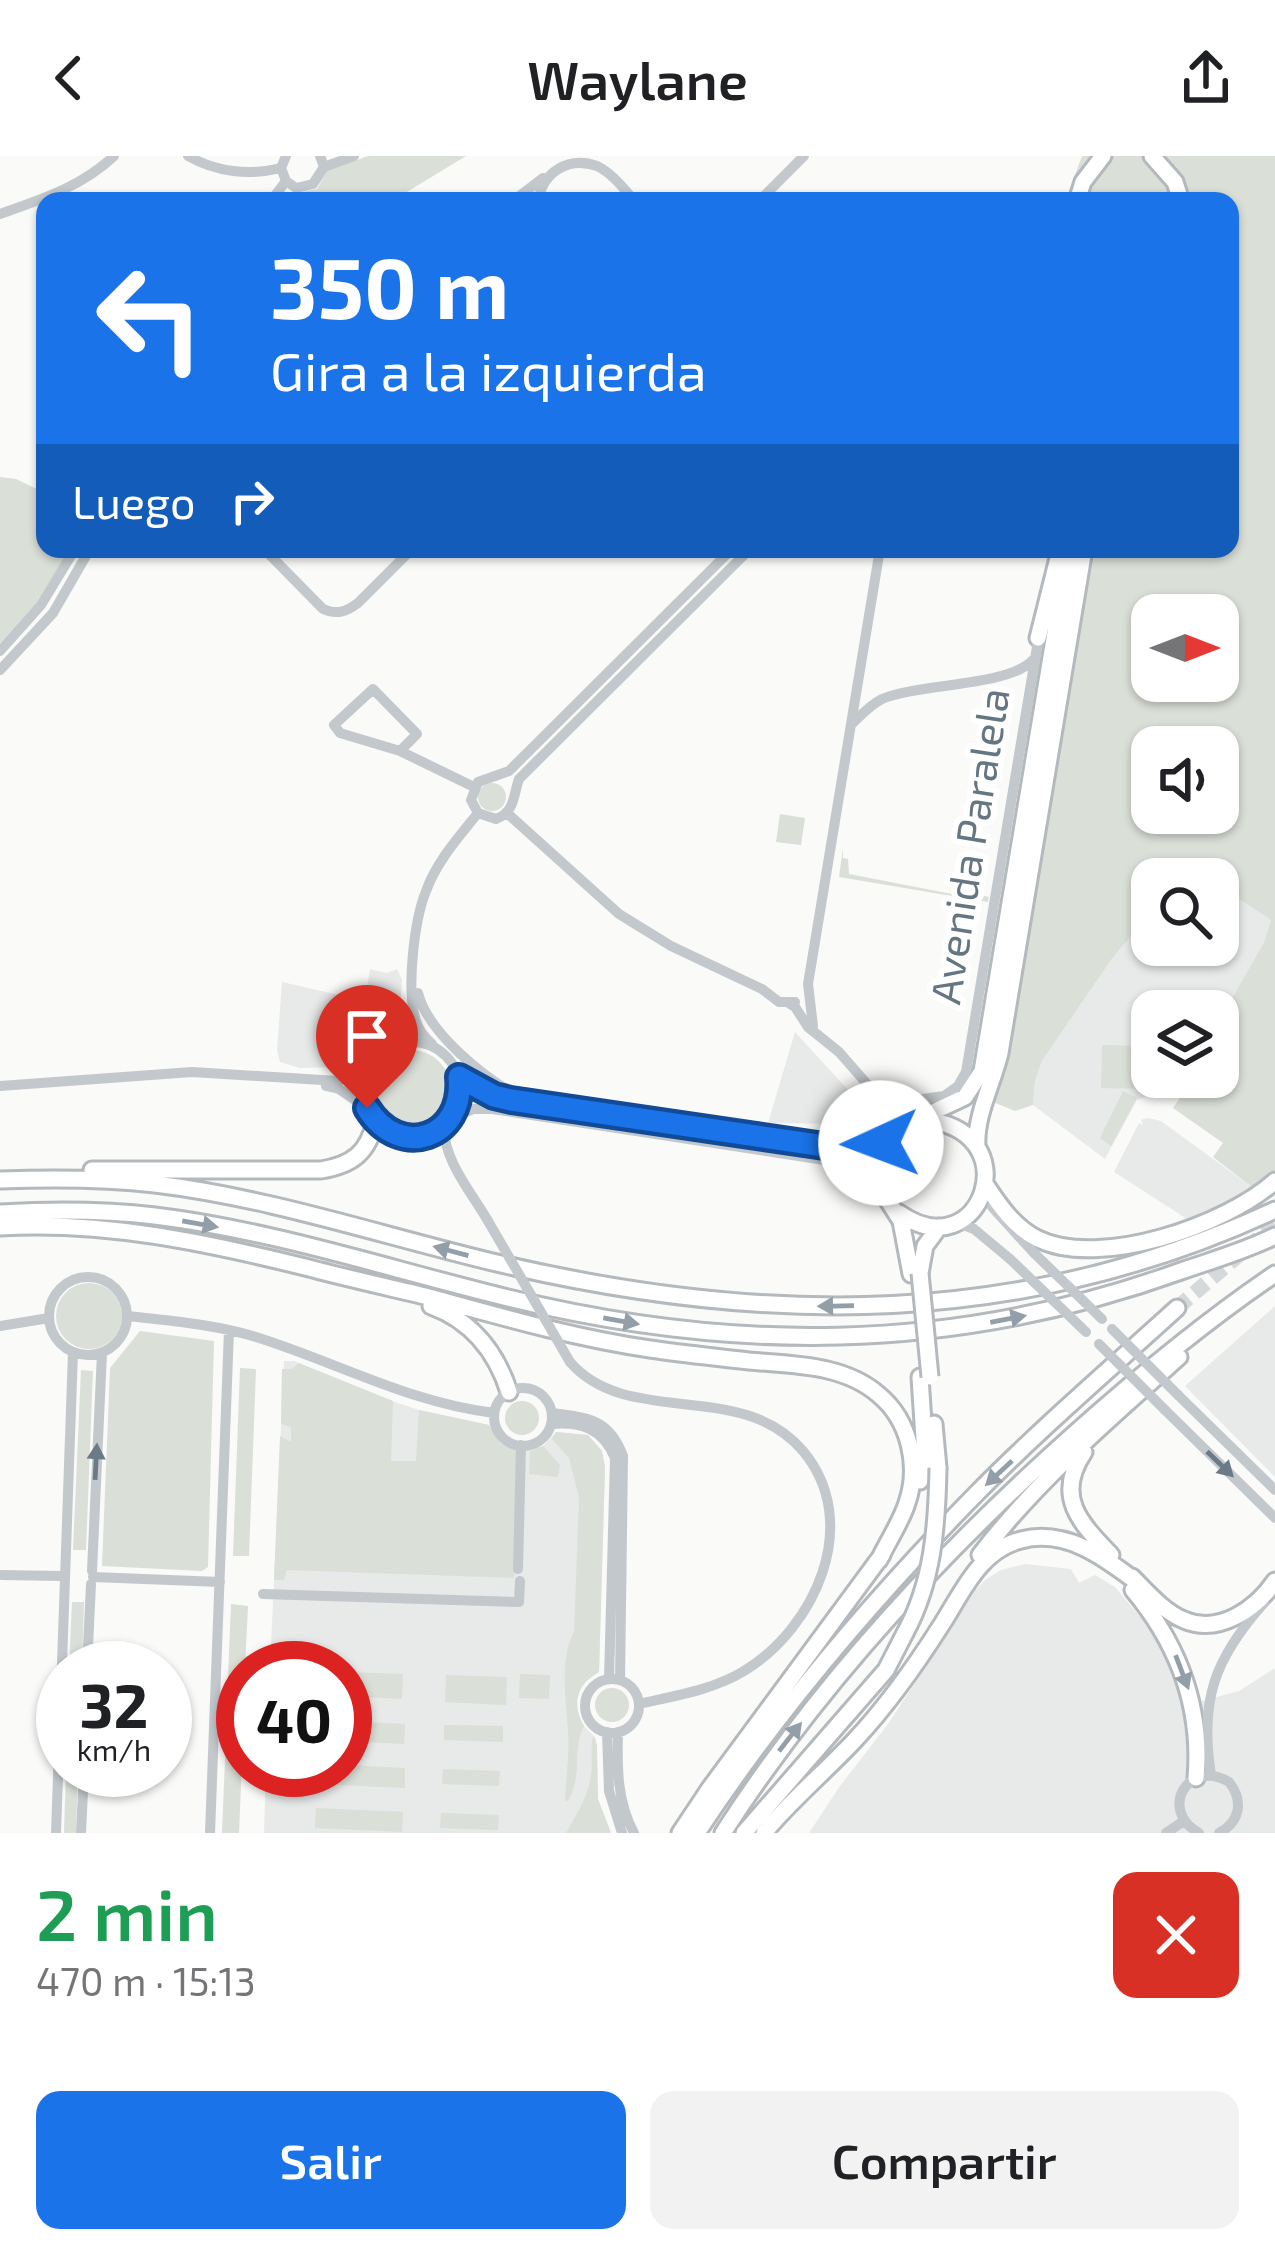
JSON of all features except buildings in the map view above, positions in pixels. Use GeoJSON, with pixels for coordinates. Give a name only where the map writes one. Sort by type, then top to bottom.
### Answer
{"type":"FeatureCollection","features":[{"type":"Feature","properties":{"kind":"highway"},"geometry":{"type":"LineString","coordinates":[[1080,192],[1097,163],[1120,156]]}},
{"type":"Feature","properties":{"kind":"highway"},"geometry":{"type":"LineString","coordinates":[[1138,156],[1154,159],[1178,192]]}},
{"type":"Feature","properties":{"kind":"highway"},"geometry":{"type":"LineString","coordinates":[[1038,638],[1059,558]]}},
{"type":"Feature","properties":{"kind":"highway"},"geometry":{"type":"LineString","coordinates":[[744,1833],[886,1670],[915,1615],[930,1569],[938,1468],[916,1273],[904,1230],[887,1199],[881,1159],[899,1128],[952,1106],[965,1097],[982,1071],[1060,558]]}},
{"type":"Feature","properties":{"kind":"highway"},"geometry":{"type":"LineString","coordinates":[[977,1146],[978,1124],[1000,1053],[1082,558]]}},
{"type":"Feature","properties":{"kind":"highway"},"geometry":{"type":"LineString","coordinates":[[0,1177],[106,1170],[340,1167],[361,1154],[370,1139],[371,1115]]}},
{"type":"Feature","properties":{"kind":"highway"},"geometry":{"type":"LineString","coordinates":[[896,1211],[920,1225],[958,1223],[972,1213],[985,1190],[986,1166],[977,1146],[948,1124],[916,1120]]}},
{"type":"Feature","properties":{"kind":"highway"},"geometry":{"type":"LineString","coordinates":[[0,1177],[159,1185],[260,1203],[573,1280],[766,1305],[896,1305],[1001,1295],[1132,1265],[1275,1210]]}},
{"type":"Feature","properties":{"kind":"highway"},"geometry":{"type":"LineString","coordinates":[[985,1190],[1041,1241],[1118,1249],[1229,1212],[1275,1181]]}},
{"type":"Feature","properties":{"kind":"highway"},"geometry":{"type":"LineString","coordinates":[[0,1213],[105,1211],[156,1216],[259,1235],[572,1312],[665,1328],[777,1338],[899,1335],[1072,1306],[1275,1236]]}},
{"type":"Feature","properties":{"kind":"highway"},"geometry":{"type":"LineString","coordinates":[[0,1227],[104,1228],[157,1234],[589,1339],[829,1370],[855,1378],[891,1407],[904,1427],[910,1450],[908,1502],[879,1559]]}},
{"type":"Feature","properties":{"kind":"highway"},"geometry":{"type":"LineString","coordinates":[[916,1273],[925,1246],[939,1227]]}},
{"type":"Feature","properties":{"kind":"highway"},"geometry":{"type":"LineString","coordinates":[[320,1271],[431,1306],[464,1323],[490,1350],[509,1391]]}},
{"type":"Feature","properties":{"kind":"highway"},"geometry":{"type":"LineString","coordinates":[[723,1833],[786,1741],[945,1557],[1017,1485],[1172,1349],[1275,1274]]}},
{"type":"Feature","properties":{"kind":"highway"},"geometry":{"type":"LineString","coordinates":[[923,1651],[1002,1526],[1130,1400],[1258,1285]]}},
{"type":"Feature","properties":{"kind":"highway"},"geometry":{"type":"LineString","coordinates":[[697,1833],[767,1731],[873,1604],[978,1492],[1178,1308]]}},
{"type":"Feature","properties":{"kind":"highway"},"geometry":{"type":"LineString","coordinates":[[680,1833],[899,1531],[913,1503],[925,1454],[925,1377]]}},
{"type":"Feature","properties":{"kind":"highway"},"geometry":{"type":"LineString","coordinates":[[1130,1400],[1079,1457],[1074,1470],[1073,1506],[1082,1526],[1138,1583],[1185,1621],[1207,1625],[1235,1618],[1273,1588]]}},
{"type":"Feature","properties":{"kind":"highway"},"geometry":{"type":"LineString","coordinates":[[764,1833],[878,1713],[979,1566],[995,1551],[1033,1538],[1060,1540],[1086,1548],[1138,1583]]}},
{"type":"Feature","properties":{"kind":"highway"},"geometry":{"type":"LineString","coordinates":[[1086,1548],[1125,1580],[1170,1642],[1193,1708],[1203,1776]]}},
{"type":"Feature","properties":{"kind":"highway"},"geometry":{"type":"LineString","coordinates":[[777,1833],[830,1766]]}},
{"type":"Feature","properties":{"kind":"street"},"geometry":{"type":"LineString","coordinates":[[60,192],[93,175],[114,156]]}},
{"type":"Feature","properties":{"kind":"street"},"geometry":{"type":"LineString","coordinates":[[188,156],[206,166],[242,172],[284,162],[291,184],[288,192]]}},
{"type":"Feature","properties":{"kind":"street"},"geometry":{"type":"LineString","coordinates":[[282,192],[291,184],[314,184],[322,162],[354,156]]}},
{"type":"Feature","properties":{"kind":"street"},"geometry":{"type":"LineString","coordinates":[[525,192],[572,156]]}},
{"type":"Feature","properties":{"kind":"street"},"geometry":{"type":"LineString","coordinates":[[768,192],[804,156]]}},
{"type":"Feature","properties":{"kind":"street"},"geometry":{"type":"LineString","coordinates":[[556,167],[591,160],[626,192]]}},
{"type":"Feature","properties":{"kind":"street"},"geometry":{"type":"LineString","coordinates":[[541,192],[545,176]]}},
{"type":"Feature","properties":{"kind":"street"},"geometry":{"type":"LineString","coordinates":[[0,214],[36,201]]}},
{"type":"Feature","properties":{"kind":"street"},"geometry":{"type":"LineString","coordinates":[[0,651],[40,605],[69,558]]}},
{"type":"Feature","properties":{"kind":"street"},"geometry":{"type":"LineString","coordinates":[[0,670],[52,613],[85,558]]}},
{"type":"Feature","properties":{"kind":"street"},"geometry":{"type":"LineString","coordinates":[[273,558],[323,609],[335,613],[358,603],[403,558]]}},
{"type":"Feature","properties":{"kind":"street"},"geometry":{"type":"LineString","coordinates":[[723,558],[509,771],[483,778],[474,787],[471,800],[478,813],[489,819],[508,813],[519,779],[741,558]]}},
{"type":"Feature","properties":{"kind":"street"},"geometry":{"type":"LineString","coordinates":[[790,1004],[804,994],[808,984],[879,558]]}},
{"type":"Feature","properties":{"kind":"street","name":"Avenida Paralela"},"geometry":{"type":"LineString","coordinates":[[818,1034],[888,1108],[898,1110],[958,1087],[966,1072],[1038,638]]}},
{"type":"Feature","properties":{"kind":"street"},"geometry":{"type":"LineString","coordinates":[[852,724],[884,698],[1004,674],[1025,668],[1035,657]]}},
{"type":"Feature","properties":{"kind":"street"},"geometry":{"type":"LineString","coordinates":[[861,669],[863,682],[884,698]]}},
{"type":"Feature","properties":{"kind":"street"},"geometry":{"type":"LineString","coordinates":[[1004,674],[1022,684],[1028,700]]}},
{"type":"Feature","properties":{"kind":"street"},"geometry":{"type":"LineString","coordinates":[[400,751],[417,734],[373,689],[334,725],[340,733],[400,751],[474,787]]}},
{"type":"Feature","properties":{"kind":"street"},"geometry":{"type":"LineString","coordinates":[[495,776],[507,781],[514,792]]}},
{"type":"Feature","properties":{"kind":"street"},"geometry":{"type":"LineString","coordinates":[[478,813],[440,862],[425,893],[413,973],[413,1007],[422,1035],[453,1064],[459,1077],[458,1106],[444,1136],[451,1157],[581,1374],[607,1390],[726,1408],[768,1423],[786,1434],[810,1461],[830,1514],[826,1566],[817,1589],[774,1649],[719,1683],[639,1704]]}},
{"type":"Feature","properties":{"kind":"street"},"geometry":{"type":"LineString","coordinates":[[508,813],[619,914],[762,989],[778,1002],[790,1004],[818,1034]]}},
{"type":"Feature","properties":{"kind":"street"},"geometry":{"type":"LineString","coordinates":[[413,973],[430,1020],[485,1077],[532,1102]]}},
{"type":"Feature","properties":{"kind":"street"},"geometry":{"type":"LineString","coordinates":[[808,984],[812,1023],[818,1034]]}},
{"type":"Feature","properties":{"kind":"street"},"geometry":{"type":"LineString","coordinates":[[0,1086],[192,1072],[338,1081],[402,1035],[413,1007]]}},
{"type":"Feature","properties":{"kind":"street"},"geometry":{"type":"LineString","coordinates":[[388,1047],[419,1041],[435,1046]]}},
{"type":"Feature","properties":{"kind":"street"},"geometry":{"type":"LineString","coordinates":[[371,1115],[364,1082],[376,1057]]}},
{"type":"Feature","properties":{"kind":"street"},"geometry":{"type":"LineString","coordinates":[[459,1077],[494,1096],[824,1146],[888,1141]]}},
{"type":"Feature","properties":{"kind":"street"},"geometry":{"type":"LineString","coordinates":[[305,1080],[339,1089],[398,1136],[426,1136],[473,1108],[831,1161],[882,1182]]}},
{"type":"Feature","properties":{"kind":"street"},"geometry":{"type":"LineString","coordinates":[[426,1136],[451,1157]]}},
{"type":"Feature","properties":{"kind":"street"},"geometry":{"type":"LineString","coordinates":[[985,1190],[1006,1225],[1275,1490]]}},
{"type":"Feature","properties":{"kind":"street"},"geometry":{"type":"LineString","coordinates":[[958,1223],[974,1229],[1010,1259],[1275,1518]]}},
{"type":"Feature","properties":{"kind":"street"},"geometry":{"type":"LineString","coordinates":[[87,1276],[120,1292],[128,1316],[120,1339],[101,1353],[83,1355],[56,1339],[49,1318],[50,1306],[64,1285],[87,1276]]}},
{"type":"Feature","properties":{"kind":"street"},"geometry":{"type":"LineString","coordinates":[[128,1316],[229,1330],[306,1354],[414,1397],[494,1413]]}},
{"type":"Feature","properties":{"kind":"street"},"geometry":{"type":"LineString","coordinates":[[0,1326],[49,1318]]}},
{"type":"Feature","properties":{"kind":"street"},"geometry":{"type":"LineString","coordinates":[[210,1833],[229,1330]]}},
{"type":"Feature","properties":{"kind":"street"},"geometry":{"type":"LineString","coordinates":[[56,1833],[74,1352]]}},
{"type":"Feature","properties":{"kind":"street"},"geometry":{"type":"LineString","coordinates":[[89,1641],[101,1353]]}},
{"type":"Feature","properties":{"kind":"street"},"geometry":{"type":"LineString","coordinates":[[509,1391],[536,1391],[544,1397],[551,1419],[542,1438],[524,1445],[505,1440],[498,1432],[494,1413],[509,1391]]}},
{"type":"Feature","properties":{"kind":"street"},"geometry":{"type":"LineString","coordinates":[[551,1419],[591,1428],[610,1445],[615,1458],[615,1679]]}},
{"type":"Feature","properties":{"kind":"street"},"geometry":{"type":"LineString","coordinates":[[263,1592],[519,1602],[524,1445]]}},
{"type":"Feature","properties":{"kind":"street"},"geometry":{"type":"LineString","coordinates":[[0,1575],[65,1576],[79,1562],[87,1564],[92,1577],[86,1589],[78,1592],[70,1589],[65,1576]]}},
{"type":"Feature","properties":{"kind":"street"},"geometry":{"type":"LineString","coordinates":[[92,1577],[220,1582]]}},
{"type":"Feature","properties":{"kind":"street"},"geometry":{"type":"LineString","coordinates":[[1199,1833],[1180,1812],[1182,1792],[1203,1776],[1211,1690],[1236,1634],[1273,1588]]}},
{"type":"Feature","properties":{"kind":"street"},"geometry":{"type":"LineString","coordinates":[[615,1679],[634,1689],[639,1704],[636,1719],[625,1730],[612,1732],[592,1724],[585,1708],[594,1686],[615,1679]]}},
{"type":"Feature","properties":{"kind":"street"},"geometry":{"type":"LineString","coordinates":[[612,1732],[609,1791],[622,1833]]}},
{"type":"Feature","properties":{"kind":"street"},"geometry":{"type":"LineString","coordinates":[[612,1732],[618,1786],[634,1833]]}},
{"type":"Feature","properties":{"kind":"street"},"geometry":{"type":"LineString","coordinates":[[1203,1776],[1229,1782],[1239,1802],[1236,1818],[1222,1832]]}},
{"type":"Feature","properties":{"kind":"street"},"geometry":{"type":"LineString","coordinates":[[81,1833],[82,1797]]}},
{"type":"Feature","properties":{"kind":"street"},"geometry":{"type":"LineString","coordinates":[[1166,1833],[1184,1821]]}},
{"type":"Feature","properties":{"kind":"shaded area"},"geometry":{"type":"Polygon","coordinates":[[[368,156],[466,156],[407,192],[301,192],[317,189],[327,171],[368,156]]]}},
{"type":"Feature","properties":{"kind":"shaded area"},"geometry":{"type":"Polygon","coordinates":[[[1082,156],[1275,156],[1275,1193],[1253,1188],[1213,1157],[1223,1143],[1173,1108],[1180,1098],[1239,1098],[1237,990],[1271,920],[1239,899],[1239,858],[1131,858],[1131,936],[1042,1061],[1033,1105],[1015,1111],[964,1090],[978,1048],[1056,558],[1239,558],[1239,192],[1069,192],[1082,156]]]}},
{"type":"Feature","properties":{"kind":"shaded area"},"geometry":{"type":"Polygon","coordinates":[[[0,477],[36,489],[36,558],[64,558],[37,602],[0,643],[0,477]]]}},
{"type":"Feature","properties":{"kind":"shaded area"},"geometry":{"type":"Polygon","coordinates":[[[492,783],[502,787],[506,797],[502,807],[492,811],[482,807],[478,797],[482,787],[492,783]]]}},
{"type":"Feature","properties":{"kind":"shaded area"},"geometry":{"type":"Polygon","coordinates":[[[780,814],[805,818],[801,845],[776,842],[780,814]]]}},
{"type":"Feature","properties":{"kind":"shaded area"},"geometry":{"type":"Polygon","coordinates":[[[843,848],[849,874],[962,896],[964,891],[989,897],[988,902],[839,877],[843,848]]]}},
{"type":"Feature","properties":{"kind":"shaded area"},"geometry":{"type":"Polygon","coordinates":[[[1239,899],[1271,920],[1237,990],[1131,990],[1131,1098],[1142,1098],[1105,1159],[1033,1105],[1042,1061],[1131,936],[1131,966],[1239,966],[1239,899]]]}},
{"type":"Feature","properties":{"kind":"shaded area"},"geometry":{"type":"Polygon","coordinates":[[[370,969],[387,973],[397,969],[402,980],[400,1011],[385,1034],[340,1067],[300,1068],[280,1062],[282,982],[365,1001],[370,969]]]}},
{"type":"Feature","properties":{"kind":"shaded area"},"geometry":{"type":"Polygon","coordinates":[[[795,1032],[860,1103],[842,1124],[768,1123],[795,1032]]]}},
{"type":"Feature","properties":{"kind":"shaded area"},"geometry":{"type":"Polygon","coordinates":[[[1102,1045],[1131,1046],[1131,1089],[1101,1088],[1102,1045]]]}},
{"type":"Feature","properties":{"kind":"shaded area"},"geometry":{"type":"Polygon","coordinates":[[[411,1050],[439,1062],[451,1090],[439,1118],[411,1130],[383,1118],[371,1090],[383,1062],[411,1050]]]}},
{"type":"Feature","properties":{"kind":"shaded area"},"geometry":{"type":"Polygon","coordinates":[[[1123,1091],[1137,1098],[1111,1146],[1100,1138],[1123,1091]]]}},
{"type":"Feature","properties":{"kind":"shaded area"},"geometry":{"type":"Polygon","coordinates":[[[1141,1120],[1161,1121],[1253,1188],[1187,1219],[1114,1172],[1139,1123],[1143,1125],[1141,1120]]]}},
{"type":"Feature","properties":{"kind":"shaded area"},"geometry":{"type":"Polygon","coordinates":[[[89,1283],[112,1293],[122,1316],[112,1339],[89,1349],[66,1339],[56,1316],[66,1293],[89,1283]]]}},
{"type":"Feature","properties":{"kind":"shaded area"},"geometry":{"type":"Polygon","coordinates":[[[1275,1306],[1275,1477],[1185,1386],[1275,1306]]]}},
{"type":"Feature","properties":{"kind":"shaded area"},"geometry":{"type":"Polygon","coordinates":[[[140,1331],[214,1341],[208,1567],[202,1571],[102,1566],[110,1368],[140,1331]]]}},
{"type":"Feature","properties":{"kind":"shaded area"},"geometry":{"type":"Polygon","coordinates":[[[284,1361],[419,1410],[489,1425],[498,1441],[515,1451],[543,1446],[556,1432],[588,1435],[602,1451],[605,1467],[599,1672],[581,1685],[576,1704],[581,1723],[596,1738],[598,1799],[611,1833],[264,1833],[265,1797],[372,1797],[372,1641],[271,1641],[284,1361]]]}},
{"type":"Feature","properties":{"kind":"shaded area"},"geometry":{"type":"Polygon","coordinates":[[[299,1363],[393,1401],[391,1461],[416,1461],[419,1410],[489,1425],[501,1444],[519,1451],[514,1578],[287,1570],[284,1580],[274,1580],[280,1436],[291,1442],[291,1427],[281,1424],[282,1369],[299,1363]]]}},
{"type":"Feature","properties":{"kind":"shaded area"},"geometry":{"type":"Polygon","coordinates":[[[240,1368],[256,1369],[249,1556],[233,1556],[240,1368]]]}},
{"type":"Feature","properties":{"kind":"shaded area"},"geometry":{"type":"Polygon","coordinates":[[[81,1370],[93,1371],[86,1550],[73,1550],[81,1370]]]}},
{"type":"Feature","properties":{"kind":"shaded area"},"geometry":{"type":"Polygon","coordinates":[[[522,1401],[534,1406],[539,1418],[534,1430],[522,1435],[510,1430],[505,1418],[510,1406],[522,1401]]]}},
{"type":"Feature","properties":{"kind":"shaded area"},"geometry":{"type":"Polygon","coordinates":[[[556,1432],[588,1435],[602,1451],[605,1467],[599,1672],[578,1695],[584,1726],[568,1801],[565,1667],[574,1632],[579,1497],[569,1458],[552,1439],[556,1432]]]}},
{"type":"Feature","properties":{"kind":"shaded area"},"geometry":{"type":"Polygon","coordinates":[[[543,1446],[560,1465],[558,1477],[529,1474],[530,1451],[543,1446]]]}},
{"type":"Feature","properties":{"kind":"shaded area"},"geometry":{"type":"Polygon","coordinates":[[[1025,1564],[1071,1569],[1079,1583],[1095,1575],[1115,1587],[1166,1656],[1187,1705],[1239,1691],[1275,1668],[1275,1833],[809,1833],[975,1591],[1001,1570],[1025,1564]]]}},
{"type":"Feature","properties":{"kind":"shaded area"},"geometry":{"type":"Polygon","coordinates":[[[72,1602],[84,1602],[83,1641],[70,1641],[72,1602]]]}},
{"type":"Feature","properties":{"kind":"shaded area"},"geometry":{"type":"Polygon","coordinates":[[[231,1604],[248,1606],[246,1641],[229,1641],[231,1604]]]}},
{"type":"Feature","properties":{"kind":"shaded area"},"geometry":{"type":"Polygon","coordinates":[[[372,1673],[403,1674],[402,1699],[372,1697],[372,1673]]]}},
{"type":"Feature","properties":{"kind":"shaded area"},"geometry":{"type":"Polygon","coordinates":[[[520,1674],[550,1675],[549,1699],[519,1698],[520,1674]]]}},
{"type":"Feature","properties":{"kind":"shaded area"},"geometry":{"type":"Polygon","coordinates":[[[446,1675],[507,1677],[506,1705],[445,1702],[446,1675]]]}},
{"type":"Feature","properties":{"kind":"shaded area"},"geometry":{"type":"Polygon","coordinates":[[[612,1688],[624,1693],[629,1705],[624,1717],[612,1722],[600,1717],[595,1705],[600,1693],[612,1688]]]}},
{"type":"Feature","properties":{"kind":"shaded area"},"geometry":{"type":"Polygon","coordinates":[[[372,1722],[405,1724],[404,1744],[372,1742],[372,1722]]]}},
{"type":"Feature","properties":{"kind":"shaded area"},"geometry":{"type":"Polygon","coordinates":[[[444,1725],[503,1726],[503,1742],[444,1740],[444,1725]]]}},
{"type":"Feature","properties":{"kind":"shaded area"},"geometry":{"type":"Polygon","coordinates":[[[593,1736],[598,1799],[611,1833],[566,1833],[589,1784],[593,1736]]]}},
{"type":"Feature","properties":{"kind":"shaded area"},"geometry":{"type":"Polygon","coordinates":[[[372,1766],[405,1768],[405,1788],[372,1787],[372,1766]]]}},
{"type":"Feature","properties":{"kind":"shaded area"},"geometry":{"type":"Polygon","coordinates":[[[443,1769],[500,1771],[499,1786],[442,1784],[443,1769]]]}},
{"type":"Feature","properties":{"kind":"shaded area"},"geometry":{"type":"Polygon","coordinates":[[[65,1797],[77,1797],[76,1833],[64,1833],[65,1797]]]}},
{"type":"Feature","properties":{"kind":"shaded area"},"geometry":{"type":"Polygon","coordinates":[[[223,1797],[240,1797],[239,1833],[222,1833],[223,1797]]]}},
{"type":"Feature","properties":{"kind":"shaded area"},"geometry":{"type":"Polygon","coordinates":[[[316,1808],[403,1812],[402,1832],[315,1828],[316,1808]]]}},
{"type":"Feature","properties":{"kind":"shaded area"},"geometry":{"type":"Polygon","coordinates":[[[441,1813],[499,1815],[498,1830],[440,1828],[441,1813]]]}},
{"type":"Feature","properties":{"kind":"tunnel"},"geometry":{"type":"LineString","coordinates":[[1177,1308],[1275,1224]]}},
{"type":"Feature","properties":{"kind":"route"},"geometry":{"type":"LineString","coordinates":[[367,1108],[386,1131],[412,1138],[426,1136],[444,1126],[458,1106],[459,1077],[511,1100],[824,1146],[881,1143]]}}]}
